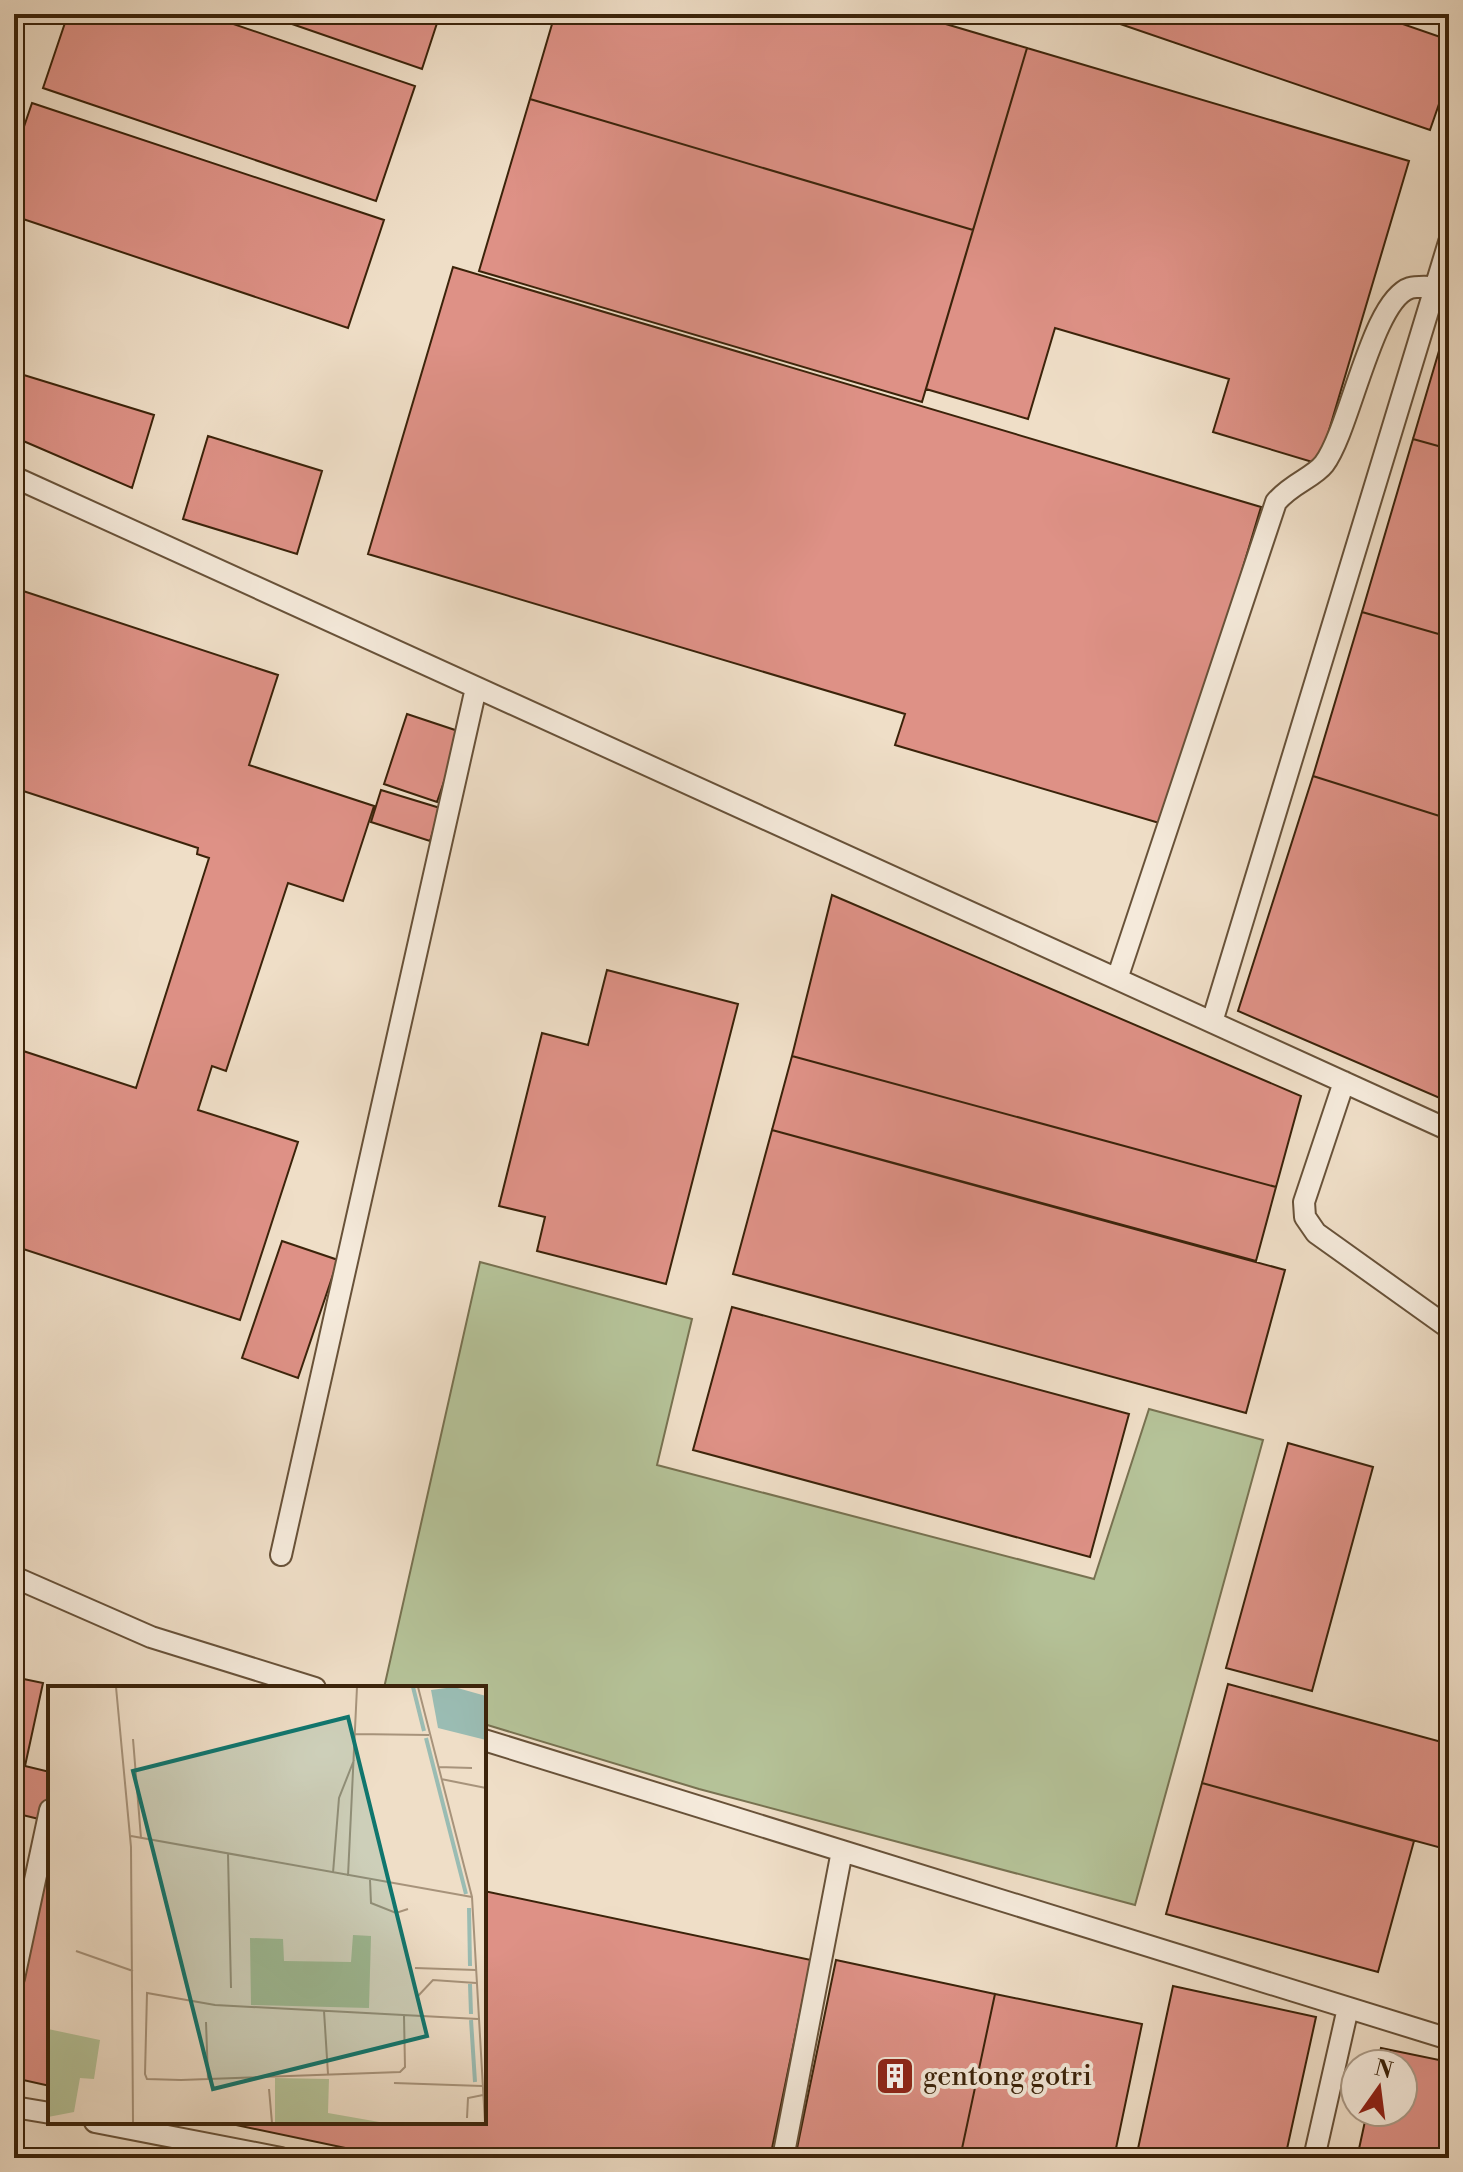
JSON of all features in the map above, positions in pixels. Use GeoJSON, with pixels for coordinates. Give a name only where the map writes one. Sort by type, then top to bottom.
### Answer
{"type":"FeatureCollection","features":[{"type":"Feature","properties":{"kind":"lane"},"geometry":{"type":"LineString","coordinates":[[1212,1022],[1449,242]]}},
{"type":"Feature","properties":{"kind":"lane"},"geometry":{"type":"LineString","coordinates":[[1117,979],[1276,502],[1289,486],[1324,465],[1336,442],[1371,344],[1396,297],[1411,288],[1435,287]]}},
{"type":"Feature","properties":{"kind":"lane"},"geometry":{"type":"LineString","coordinates":[[14,477],[1449,1130]]}},
{"type":"Feature","properties":{"kind":"lane"},"geometry":{"type":"LineString","coordinates":[[281,1555],[476,688]]}},
{"type":"Feature","properties":{"kind":"lane"},"geometry":{"type":"LineString","coordinates":[[1344,1082],[1304,1202],[1305,1217],[1316,1233],[1449,1328]]}},
{"type":"Feature","properties":{"kind":"lane"},"geometry":{"type":"LineString","coordinates":[[14,1577],[151,1637],[309,1686]]}},
{"type":"Feature","properties":{"kind":"lane"},"geometry":{"type":"LineString","coordinates":[[486,1741],[1449,2039]]}},
{"type":"Feature","properties":{"kind":"lane"},"geometry":{"type":"LineString","coordinates":[[14,1978],[48,1819]]}},
{"type":"Feature","properties":{"kind":"lane"},"geometry":{"type":"LineString","coordinates":[[783,2158],[842,1851]]}},
{"type":"Feature","properties":{"kind":"lane"},"geometry":{"type":"LineString","coordinates":[[1314,2158],[1348,2008]]}},
{"type":"Feature","properties":{"kind":"lane"},"geometry":{"type":"LineString","coordinates":[[14,2107],[48,2113]]}},
{"type":"Feature","properties":{"kind":"lane"},"geometry":{"type":"LineString","coordinates":[[105,2124],[281,2158]]}},
{"type":"Feature","properties":{"kind":"green space"},"geometry":{"type":"Polygon","coordinates":[[[480,1262],[692,1319],[657,1465],[1094,1579],[1149,1409],[1263,1440],[1135,1905],[699,1789],[486,1725],[486,1686],[384,1686],[480,1262]]]}},
{"type":"Feature","properties":{"kind":"building"},"geometry":{"type":"Polygon","coordinates":[[[68,14],[204,14],[415,86],[376,201],[43,88],[68,14]]]}},
{"type":"Feature","properties":{"kind":"building"},"geometry":{"type":"Polygon","coordinates":[[[263,14],[440,14],[422,69],[263,14]]]}},
{"type":"Feature","properties":{"kind":"building"},"geometry":{"type":"Polygon","coordinates":[[[555,14],[912,14],[1027,48],[973,230],[530,99],[555,14]]]}},
{"type":"Feature","properties":{"kind":"building"},"geometry":{"type":"Polygon","coordinates":[[[1091,14],[1390,14],[1388,19],[1449,40],[1449,75],[1430,130],[1091,14]]]}},
{"type":"Feature","properties":{"kind":"building"},"geometry":{"type":"Polygon","coordinates":[[[1027,48],[1409,161],[1319,464],[1213,432],[1229,379],[1055,328],[1028,419],[926,389],[1027,48]]]}},
{"type":"Feature","properties":{"kind":"building"},"geometry":{"type":"Polygon","coordinates":[[[530,99],[973,230],[922,402],[479,271],[530,99]]]}},
{"type":"Feature","properties":{"kind":"building"},"geometry":{"type":"Polygon","coordinates":[[[32,103],[384,220],[348,328],[14,216],[14,156],[32,103]]]}},
{"type":"Feature","properties":{"kind":"building"},"geometry":{"type":"Polygon","coordinates":[[[453,267],[1261,507],[1166,825],[895,745],[905,714],[368,554],[453,267]]]}},
{"type":"Feature","properties":{"kind":"building"},"geometry":{"type":"Polygon","coordinates":[[[1449,317],[1449,449],[1413,439],[1449,317]]]}},
{"type":"Feature","properties":{"kind":"building"},"geometry":{"type":"Polygon","coordinates":[[[14,372],[154,415],[132,488],[14,437],[14,372]]]}},
{"type":"Feature","properties":{"kind":"building"},"geometry":{"type":"Polygon","coordinates":[[[208,436],[322,471],[297,554],[183,519],[208,436]]]}},
{"type":"Feature","properties":{"kind":"building"},"geometry":{"type":"Polygon","coordinates":[[[1413,439],[1449,449],[1449,637],[1362,612],[1413,439]]]}},
{"type":"Feature","properties":{"kind":"building"},"geometry":{"type":"Polygon","coordinates":[[[14,588],[278,675],[249,765],[374,806],[343,901],[288,883],[226,1071],[212,1066],[198,1110],[298,1142],[240,1320],[14,1246],[14,1048],[136,1088],[209,858],[197,854],[198,848],[14,788],[14,588]]]}},
{"type":"Feature","properties":{"kind":"building"},"geometry":{"type":"Polygon","coordinates":[[[1362,612],[1449,637],[1449,819],[1313,776],[1362,612]]]}},
{"type":"Feature","properties":{"kind":"building"},"geometry":{"type":"Polygon","coordinates":[[[407,714],[461,732],[437,802],[384,784],[407,714]]]}},
{"type":"Feature","properties":{"kind":"building"},"geometry":{"type":"Polygon","coordinates":[[[1313,776],[1449,819],[1449,1102],[1238,1011],[1313,776]]]}},
{"type":"Feature","properties":{"kind":"building"},"geometry":{"type":"Polygon","coordinates":[[[381,790],[440,808],[430,841],[371,822],[381,790]]]}},
{"type":"Feature","properties":{"kind":"building"},"geometry":{"type":"Polygon","coordinates":[[[832,895],[1301,1096],[1276,1187],[792,1056],[832,895]]]}},
{"type":"Feature","properties":{"kind":"building"},"geometry":{"type":"Polygon","coordinates":[[[607,970],[738,1004],[666,1284],[537,1251],[545,1217],[499,1206],[542,1033],[588,1045],[607,970]]]}},
{"type":"Feature","properties":{"kind":"building"},"geometry":{"type":"Polygon","coordinates":[[[792,1056],[1276,1187],[1256,1261],[772,1130],[792,1056]]]}},
{"type":"Feature","properties":{"kind":"building"},"geometry":{"type":"Polygon","coordinates":[[[772,1130],[1285,1270],[1246,1413],[733,1274],[772,1130]]]}},
{"type":"Feature","properties":{"kind":"building"},"geometry":{"type":"Polygon","coordinates":[[[282,1241],[338,1260],[298,1378],[242,1358],[282,1241]]]}},
{"type":"Feature","properties":{"kind":"building"},"geometry":{"type":"Polygon","coordinates":[[[732,1307],[1129,1414],[1090,1557],[693,1450],[732,1307]]]}},
{"type":"Feature","properties":{"kind":"building"},"geometry":{"type":"Polygon","coordinates":[[[1288,1443],[1373,1467],[1312,1691],[1226,1668],[1288,1443]]]}},
{"type":"Feature","properties":{"kind":"building"},"geometry":{"type":"Polygon","coordinates":[[[14,1677],[43,1683],[25,1766],[48,1772],[48,2086],[14,2078],[14,1942],[18,1925],[14,1924],[14,1873],[26,1876],[39,1819],[14,1813],[14,1677]]]}},
{"type":"Feature","properties":{"kind":"building"},"geometry":{"type":"Polygon","coordinates":[[[1228,1684],[1449,1744],[1449,1850],[1202,1783],[1228,1684]]]}},
{"type":"Feature","properties":{"kind":"building"},"geometry":{"type":"Polygon","coordinates":[[[1202,1783],[1414,1841],[1378,1972],[1166,1914],[1202,1783]]]}},
{"type":"Feature","properties":{"kind":"building"},"geometry":{"type":"Polygon","coordinates":[[[486,1891],[811,1960],[770,2158],[393,2158],[232,2124],[486,2124],[486,1891]]]}},
{"type":"Feature","properties":{"kind":"building","name":"gentong gotri"},"geometry":{"type":"Polygon","coordinates":[[[836,1960],[995,1994],[960,2158],[795,2158],[836,1960]]]}},
{"type":"Feature","properties":{"kind":"building"},"geometry":{"type":"Polygon","coordinates":[[[1173,1986],[1316,2017],[1285,2158],[1136,2158],[1173,1986]]]}},
{"type":"Feature","properties":{"kind":"building"},"geometry":{"type":"Polygon","coordinates":[[[995,1994],[1142,2024],[1114,2158],[960,2158],[995,1994]]]}},
{"type":"Feature","properties":{"kind":"building"},"geometry":{"type":"Polygon","coordinates":[[[1419,2056],[1449,2062],[1449,2158],[1357,2158],[1364,2128],[1419,2128],[1419,2056]]]}},
{"type":"Feature","properties":{"kind":"place","name":"gentong gotri"},"geometry":{"type":"Point","coordinates":[895,2076]}}]}
